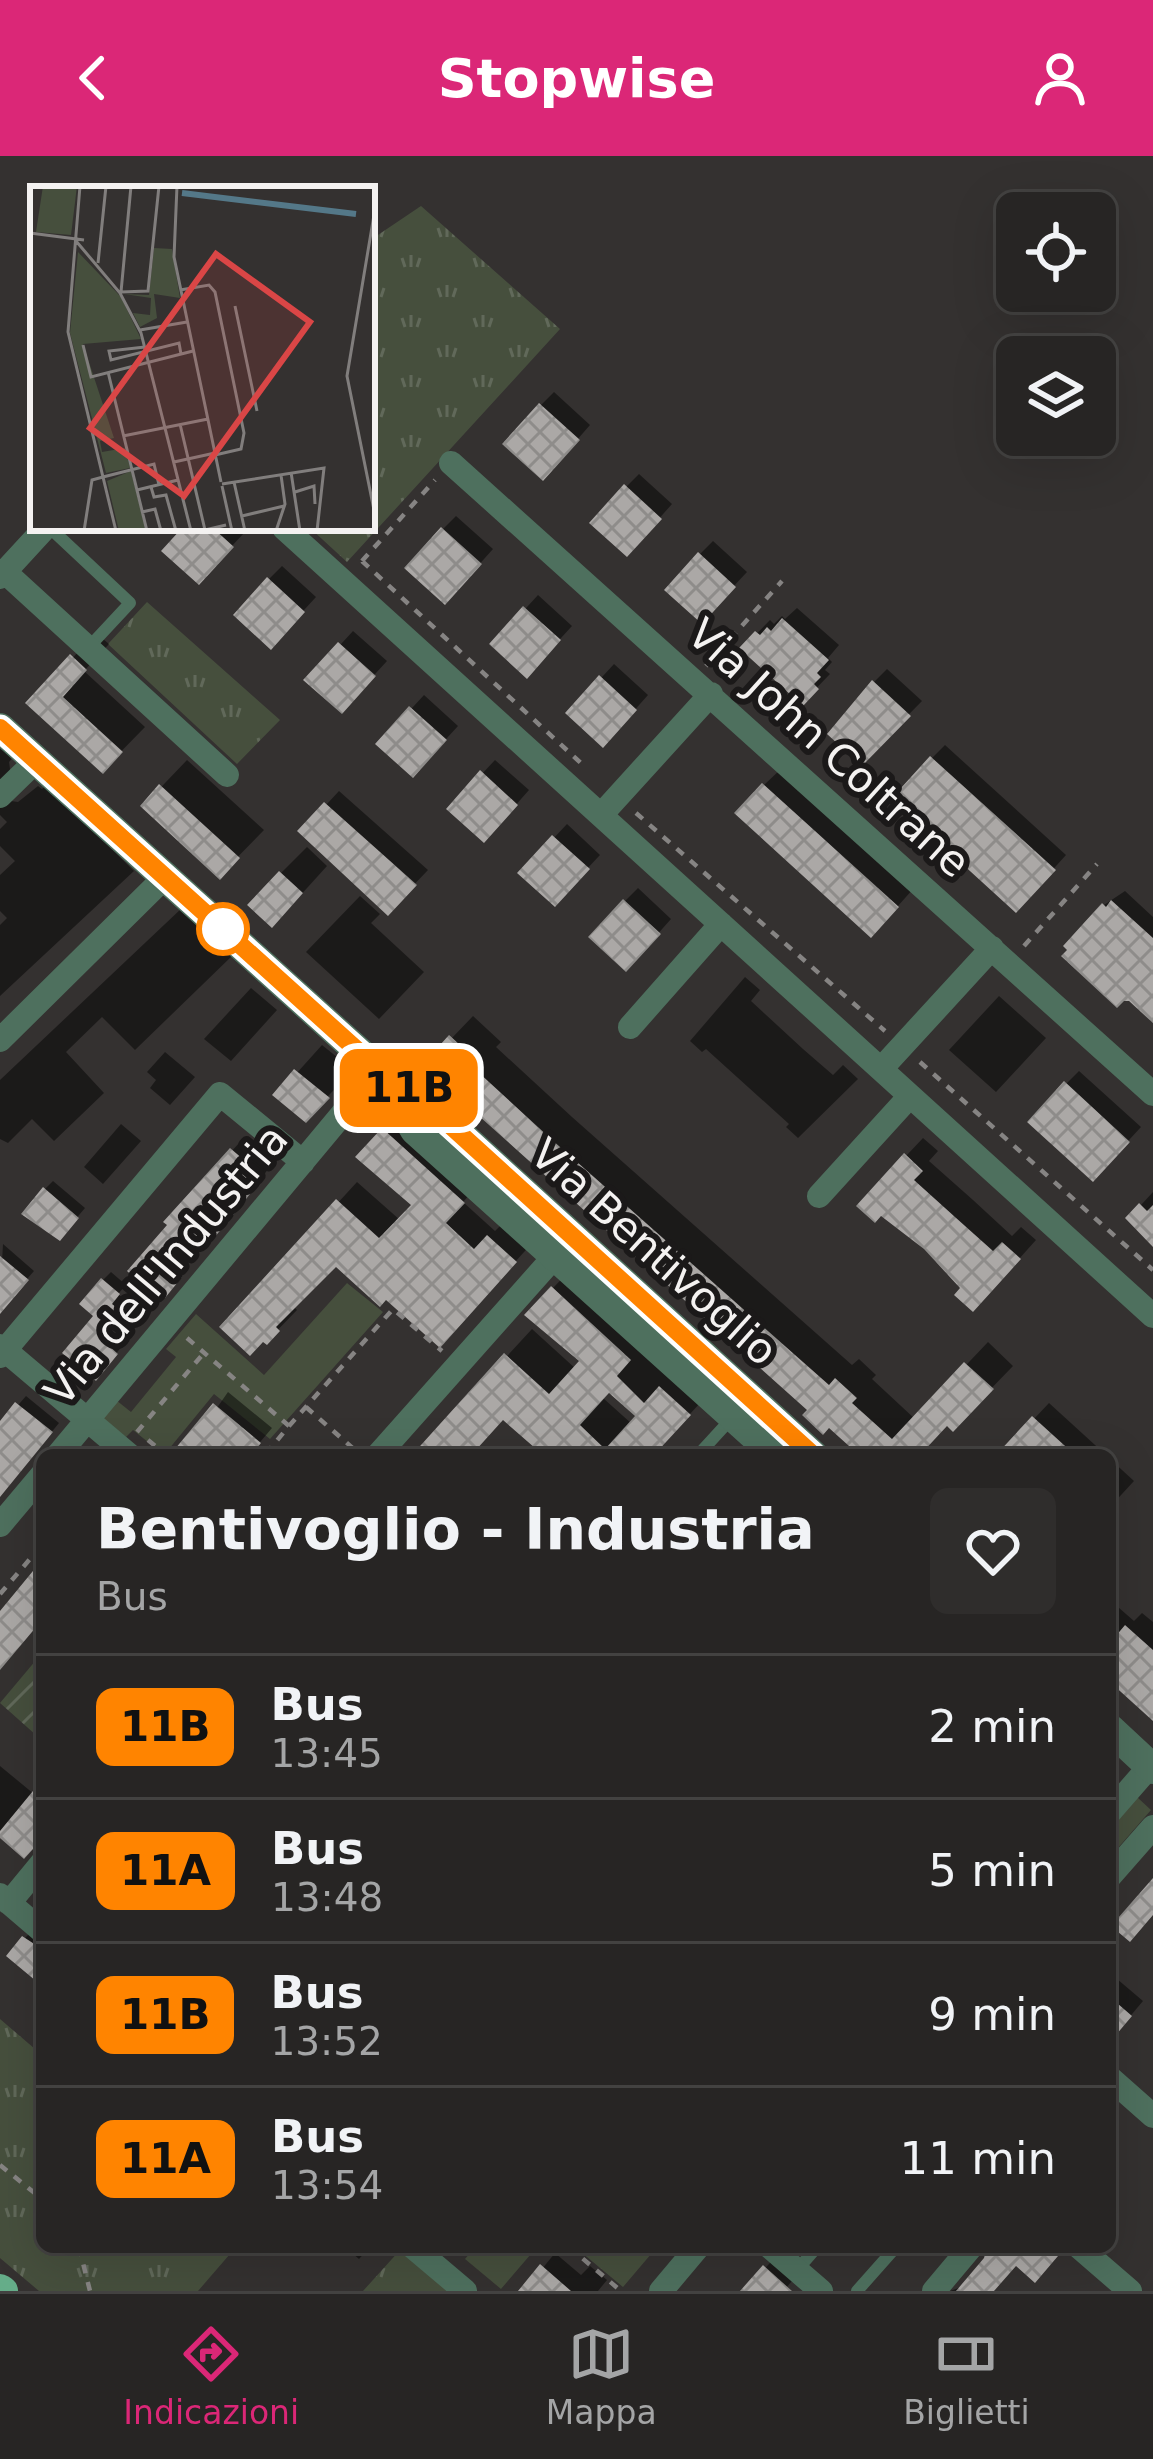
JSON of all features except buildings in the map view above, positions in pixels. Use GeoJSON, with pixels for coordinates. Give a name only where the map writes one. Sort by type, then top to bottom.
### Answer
{"type":"FeatureCollection","features":[{"type":"Feature","properties":{"kind":"street","name":"Via John Coltrane"},"geometry":{"type":"LineString","coordinates":[[451,463],[1153,1094]]}},
{"type":"Feature","properties":{"kind":"street"},"geometry":{"type":"LineString","coordinates":[[45,531],[2,574],[227,775]]}},
{"type":"Feature","properties":{"kind":"street"},"geometry":{"type":"LineString","coordinates":[[287,531],[609,806],[722,925],[1153,1316]]}},
{"type":"Feature","properties":{"kind":"street"},"geometry":{"type":"LineString","coordinates":[[609,806],[703,687]]}},
{"type":"Feature","properties":{"kind":"street","name":"Via Bentivoglio"},"geometry":{"type":"LineString","coordinates":[[0,728],[379,1070],[405,1084],[806,1449]]}},
{"type":"Feature","properties":{"kind":"street"},"geometry":{"type":"LineString","coordinates":[[0,796],[36,761]]}},
{"type":"Feature","properties":{"kind":"street"},"geometry":{"type":"LineString","coordinates":[[0,1040],[165,877]]}},
{"type":"Feature","properties":{"kind":"street"},"geometry":{"type":"LineString","coordinates":[[630,1028],[722,925]]}},
{"type":"Feature","properties":{"kind":"street"},"geometry":{"type":"LineString","coordinates":[[881,1070],[1000,956]]}},
{"type":"Feature","properties":{"kind":"street","name":"Via Bentivoglio"},"geometry":{"type":"LineString","coordinates":[[379,1070],[415,1130],[769,1449]]}},
{"type":"Feature","properties":{"kind":"street","name":"Via dell'Industria"},"geometry":{"type":"LineString","coordinates":[[63,1449],[379,1070]]}},
{"type":"Feature","properties":{"kind":"street"},"geometry":{"type":"LineString","coordinates":[[122,1449],[2,1350],[220,1094],[303,1162]]}},
{"type":"Feature","properties":{"kind":"street"},"geometry":{"type":"LineString","coordinates":[[819,1196],[910,1096]]}},
{"type":"Feature","properties":{"kind":"street"},"geometry":{"type":"LineString","coordinates":[[383,1449],[554,1257]]}},
{"type":"Feature","properties":{"kind":"street"},"geometry":{"type":"LineString","coordinates":[[735,1383],[732,1418],[762,1408]]}},
{"type":"Feature","properties":{"kind":"street"},"geometry":{"type":"LineString","coordinates":[[0,1525],[36,1481]]}},
{"type":"Feature","properties":{"kind":"street"},"geometry":{"type":"LineString","coordinates":[[1116,1735],[1151,1767],[1116,1805]]}},
{"type":"Feature","properties":{"kind":"street"},"geometry":{"type":"LineString","coordinates":[[1116,1869],[1153,1827]]}},
{"type":"Feature","properties":{"kind":"street"},"geometry":{"type":"LineString","coordinates":[[36,1869],[4,1899],[36,1926]]}},
{"type":"Feature","properties":{"kind":"street"},"geometry":{"type":"LineString","coordinates":[[1116,2083],[1153,2116]]}},
{"type":"Feature","properties":{"kind":"street"},"geometry":{"type":"LineString","coordinates":[[419,2253],[465,2291]]}},
{"type":"Feature","properties":{"kind":"street"},"geometry":{"type":"LineString","coordinates":[[661,2291],[693,2253]]}},
{"type":"Feature","properties":{"kind":"street"},"geometry":{"type":"LineString","coordinates":[[777,2253],[821,2291]]}},
{"type":"Feature","properties":{"kind":"street"},"geometry":{"type":"LineString","coordinates":[[934,2291],[966,2253]]}},
{"type":"Feature","properties":{"kind":"street"},"geometry":{"type":"LineString","coordinates":[[1086,2253],[1130,2291]]}},
{"type":"Feature","properties":{"kind":"lane"},"geometry":{"type":"LineString","coordinates":[[51,531],[130,602],[88,648]]}},
{"type":"Feature","properties":{"kind":"lane"},"geometry":{"type":"LineString","coordinates":[[704,1449],[732,1418]]}},
{"type":"Feature","properties":{"kind":"lane"},"geometry":{"type":"LineString","coordinates":[[797,2270],[812,2253]]}},
{"type":"Feature","properties":{"kind":"lane"},"geometry":{"type":"LineString","coordinates":[[857,2291],[891,2253]]}},
{"type":"Feature","properties":{"kind":"path"},"geometry":{"type":"LineString","coordinates":[[343,581],[451,463]]}},
{"type":"Feature","properties":{"kind":"path"},"geometry":{"type":"LineString","coordinates":[[362,561],[584,765]]}},
{"type":"Feature","properties":{"kind":"path"},"geometry":{"type":"LineString","coordinates":[[703,687],[782,581]]}},
{"type":"Feature","properties":{"kind":"path"},"geometry":{"type":"LineString","coordinates":[[609,806],[902,1046],[1153,1270]]}},
{"type":"Feature","properties":{"kind":"path"},"geometry":{"type":"LineString","coordinates":[[1000,956],[1097,864]]}},
{"type":"Feature","properties":{"kind":"path"},"geometry":{"type":"LineString","coordinates":[[270,1449],[393,1309],[458,1365]]}},
{"type":"Feature","properties":{"kind":"path"},"geometry":{"type":"LineString","coordinates":[[169,1323],[289,1426]]}},
{"type":"Feature","properties":{"kind":"path"},"geometry":{"type":"LineString","coordinates":[[128,1449],[204,1353]]}},
{"type":"Feature","properties":{"kind":"path"},"geometry":{"type":"LineString","coordinates":[[306,1407],[353,1449]]}},
{"type":"Feature","properties":{"kind":"path"},"geometry":{"type":"LineString","coordinates":[[0,1594],[36,1552]]}},
{"type":"Feature","properties":{"kind":"path"},"geometry":{"type":"LineString","coordinates":[[0,2165],[36,2194]]}},
{"type":"Feature","properties":{"kind":"path"},"geometry":{"type":"LineString","coordinates":[[80,2253],[90,2291]]}},
{"type":"Feature","properties":{"kind":"path"},"geometry":{"type":"LineString","coordinates":[[575,2253],[621,2291]]}},
{"type":"Feature","properties":{"kind":"green space"},"geometry":{"type":"Polygon","coordinates":[[[421,206],[560,329],[347,562],[313,531],[375,531],[375,237],[421,206]]]}},
{"type":"Feature","properties":{"kind":"green space"},"geometry":{"type":"Polygon","coordinates":[[[147,602],[280,720],[237,764],[108,644],[147,602]]]}},
{"type":"Feature","properties":{"kind":"green space"},"geometry":{"type":"Polygon","coordinates":[[[347,1283],[383,1312],[270,1439],[214,1394],[169,1449],[157,1449],[133,1430],[126,1437],[102,1418],[116,1400],[131,1412],[176,1357],[166,1349],[196,1314],[264,1375],[347,1283]]]}},
{"type":"Feature","properties":{"kind":"green space"},"geometry":{"type":"Polygon","coordinates":[[[36,1660],[36,1735],[0,1703],[36,1660]]]}},
{"type":"Feature","properties":{"kind":"green space"},"geometry":{"type":"Polygon","coordinates":[[[1137,1797],[1151,1810],[1116,1850],[1116,1821],[1137,1797]]]}},
{"type":"Feature","properties":{"kind":"green space"},"geometry":{"type":"Polygon","coordinates":[[[0,2019],[36,2050],[36,2253],[231,2253],[198,2291],[39,2291],[0,2258],[0,2019]]]}},
{"type":"Feature","properties":{"kind":"green space"},"geometry":{"type":"Polygon","coordinates":[[[397,2253],[406,2253],[452,2291],[363,2291],[397,2253]]]}},
{"type":"Feature","properties":{"kind":"green space"},"geometry":{"type":"Polygon","coordinates":[[[470,2253],[532,2253],[501,2289],[465,2259],[470,2253]]]}},
{"type":"Feature","properties":{"kind":"green space"},"geometry":{"type":"Polygon","coordinates":[[[582,2253],[652,2253],[623,2287],[582,2253]]]}},
{"type":"Feature","properties":{"kind":"bus line","name":"11B"},"geometry":{"type":"LineString","coordinates":[[0,728],[379,1070],[405,1084],[806,1449]]}}]}
